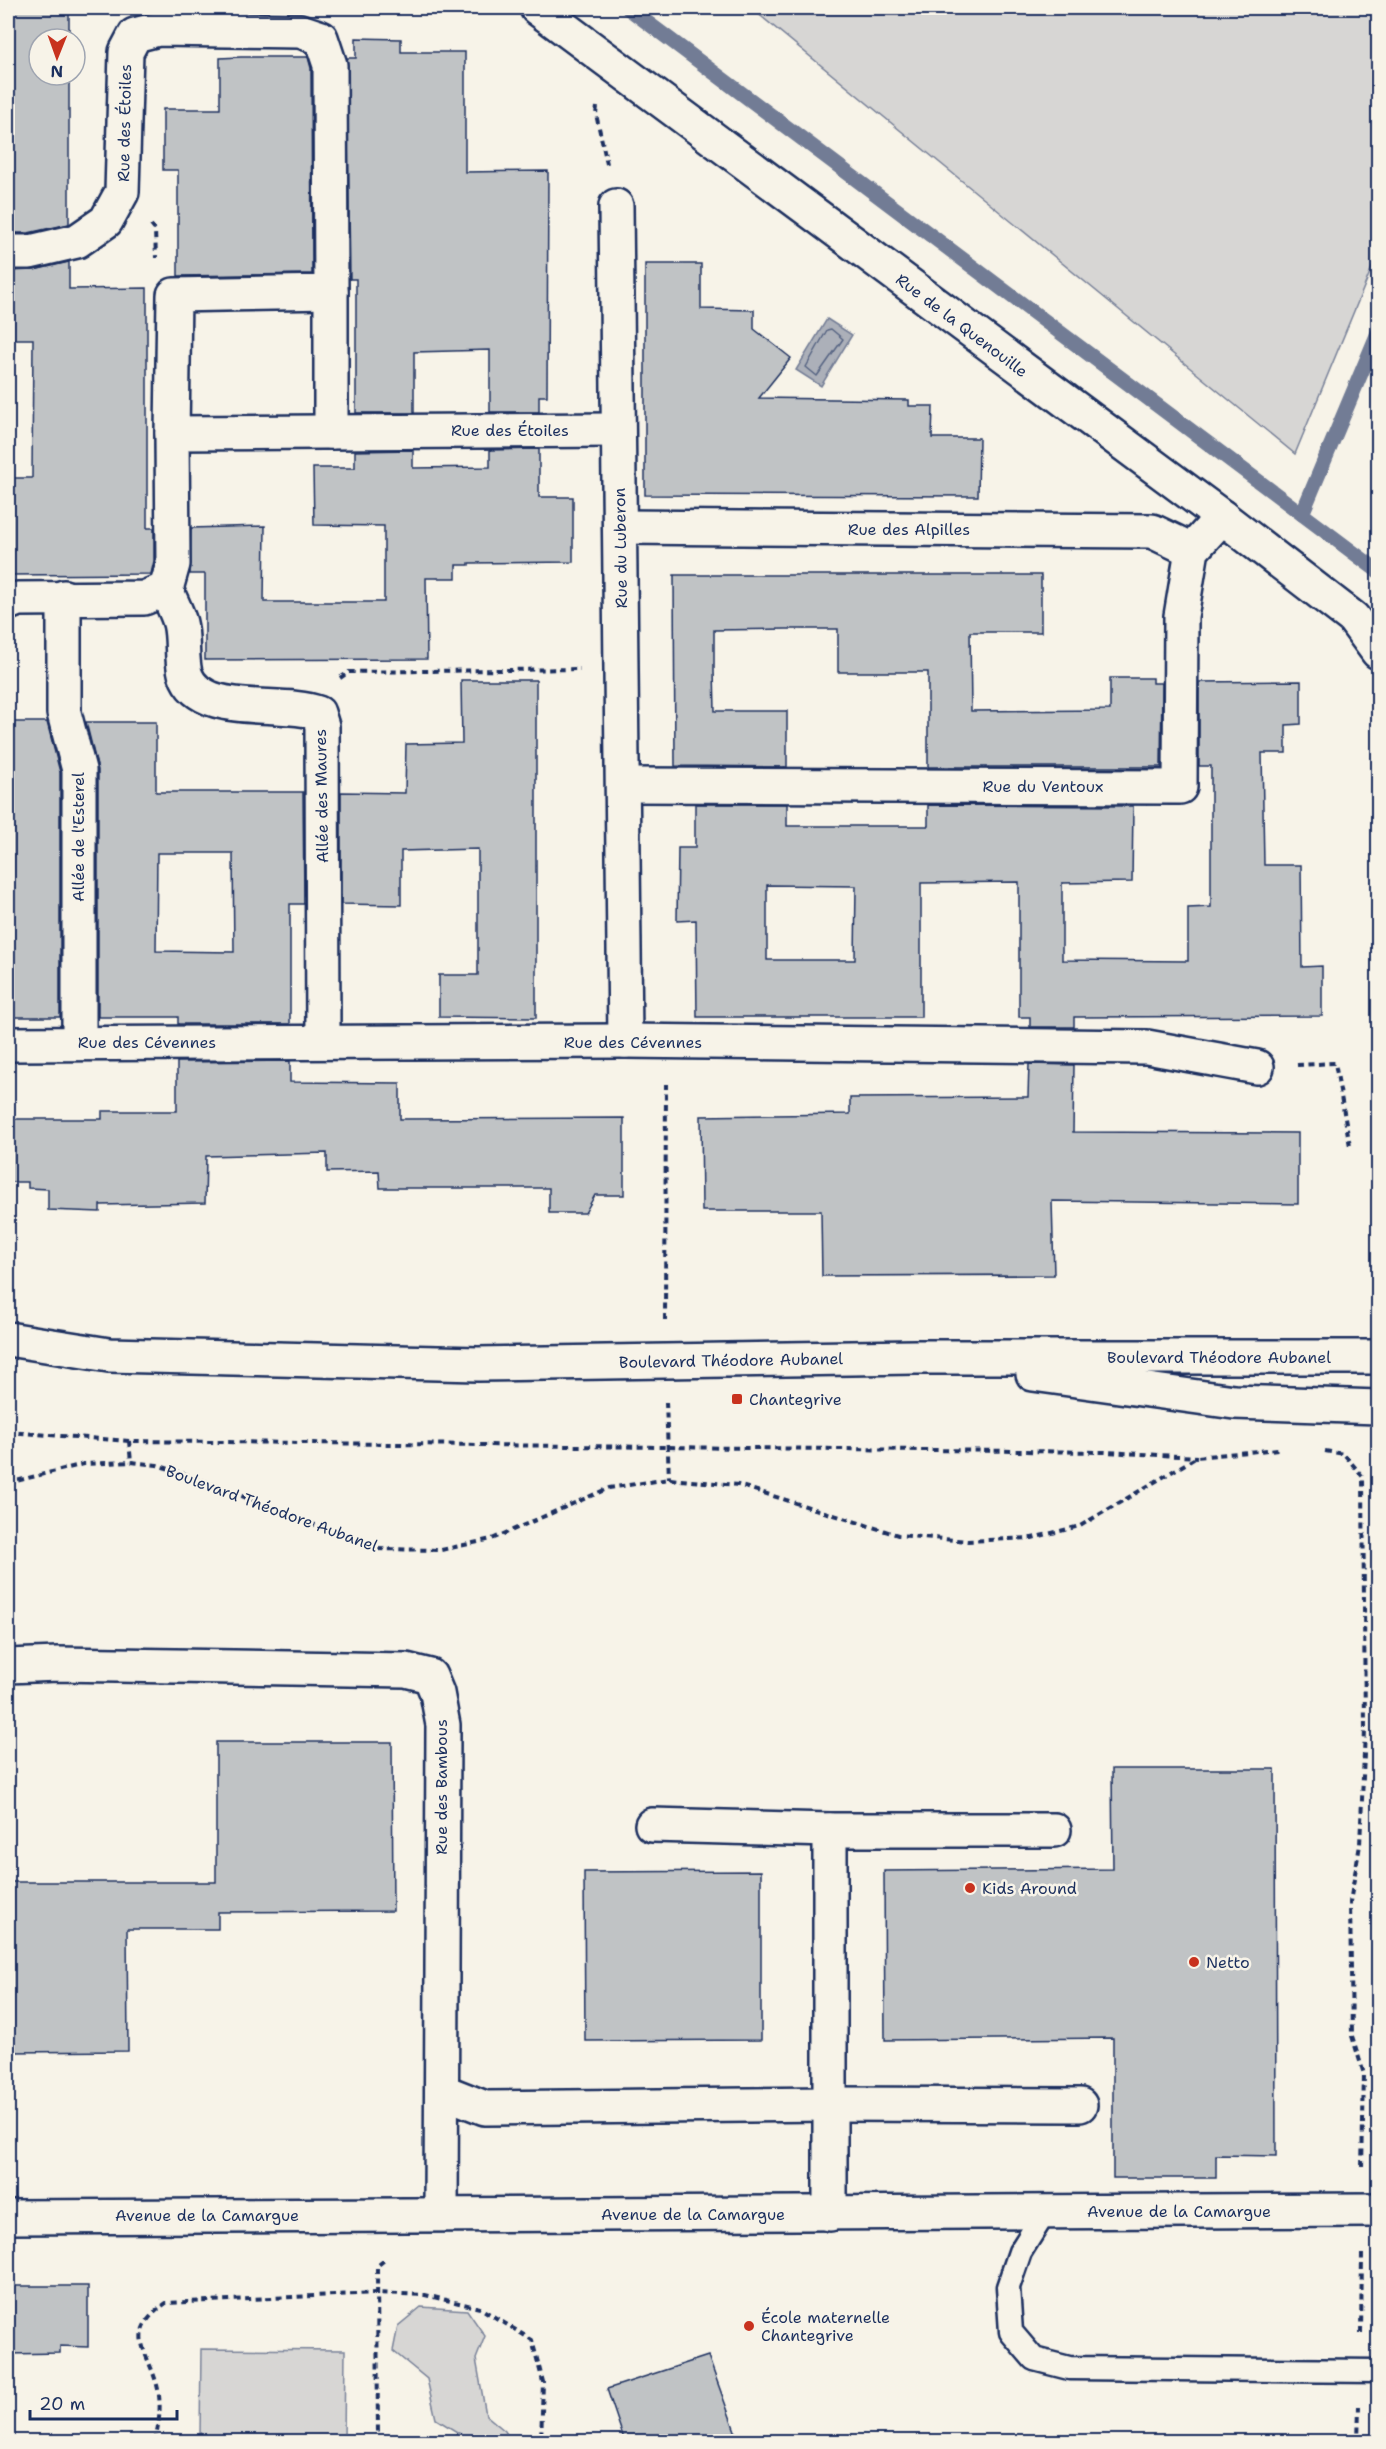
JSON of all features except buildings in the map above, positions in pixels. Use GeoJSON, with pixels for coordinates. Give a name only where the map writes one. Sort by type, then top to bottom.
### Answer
{"type":"FeatureCollection","features":[{"type":"Feature","properties":{"kind":"street","name":"Rue de la Quenouille"},"geometry":{"type":"LineString","coordinates":[[537,8],[1222,517],[1353,618],[1378,652]]}},
{"type":"Feature","properties":{"kind":"street","name":"Rue des Étoiles"},"geometry":{"type":"LineString","coordinates":[[8,252],[30,252],[77,241],[106,221],[122,192],[126,52],[135,35],[158,29],[300,31],[321,38],[330,65],[331,432]]}},
{"type":"Feature","properties":{"kind":"street","name":"Rue du Luberon"},"geometry":{"type":"LineString","coordinates":[[616,206],[625,1041]]}},
{"type":"Feature","properties":{"kind":"street"},"geometry":{"type":"LineString","coordinates":[[8,603],[18,599],[64,597],[144,598],[166,589],[172,564],[174,295],[331,292]]}},
{"type":"Feature","properties":{"kind":"street","name":"Rue des Étoiles"},"geometry":{"type":"LineString","coordinates":[[172,433],[617,430]]}},
{"type":"Feature","properties":{"kind":"street"},"geometry":{"type":"LineString","coordinates":[[1192,550],[1222,517]]}},
{"type":"Feature","properties":{"kind":"street","name":"Rue des Alpilles"},"geometry":{"type":"LineString","coordinates":[[621,527],[1152,531],[1192,550]]}},
{"type":"Feature","properties":{"kind":"street","name":"Rue du Ventoux"},"geometry":{"type":"LineString","coordinates":[[624,785],[1180,787],[1181,616],[1192,550]]}},
{"type":"Feature","properties":{"kind":"street","name":"Allée des Maures"},"geometry":{"type":"LineString","coordinates":[[166,589],[180,622],[185,674],[199,695],[219,702],[304,708],[318,713],[322,726],[322,1041]]}},
{"type":"Feature","properties":{"kind":"street","name":"Allée de l'Esterel"},"geometry":{"type":"LineString","coordinates":[[64,597],[64,713],[79,770],[78,1042]]}},
{"type":"Feature","properties":{"kind":"street","name":"Rue des Cévennes"},"geometry":{"type":"LineString","coordinates":[[8,1044],[625,1041],[1147,1047],[1257,1067]]}},
{"type":"Feature","properties":{"kind":"street","name":"Boulevard Théodore Aubanel"},"geometry":{"type":"LineString","coordinates":[[8,1340],[108,1355],[478,1364],[915,1358],[1378,1357]]}},
{"type":"Feature","properties":{"kind":"street","name":"Boulevard Théodore Aubanel"},"geometry":{"type":"LineString","coordinates":[[915,1358],[1234,1402],[1378,1407]]}},
{"type":"Feature","properties":{"kind":"street","name":"Rue des Bambous"},"geometry":{"type":"LineString","coordinates":[[8,1666],[58,1664],[406,1670],[430,1676],[437,1693],[443,1725],[441,2214]]}},
{"type":"Feature","properties":{"kind":"street"},"geometry":{"type":"LineString","coordinates":[[652,1825],[830,1830],[1054,1830]]}},
{"type":"Feature","properties":{"kind":"street"},"geometry":{"type":"LineString","coordinates":[[830,1830],[830,2214]]}},
{"type":"Feature","properties":{"kind":"street"},"geometry":{"type":"LineString","coordinates":[[442,2091],[485,2108],[830,2104],[1080,2105]]}},
{"type":"Feature","properties":{"kind":"street","name":"Avenue de la Camargue"},"geometry":{"type":"LineString","coordinates":[[8,2217],[1378,2210]]}},
{"type":"Feature","properties":{"kind":"lane"},"geometry":{"type":"LineString","coordinates":[[1046,2212],[1020,2252],[1008,2287],[1011,2332],[1034,2359],[1069,2368],[1378,2371]]}},
{"type":"Feature","properties":{"kind":"path"},"geometry":{"type":"LineString","coordinates":[[605,59],[596,114],[616,206]]}},
{"type":"Feature","properties":{"kind":"path"},"geometry":{"type":"LineString","coordinates":[[122,192],[155,230],[157,283],[174,295]]}},
{"type":"Feature","properties":{"kind":"path"},"geometry":{"type":"LineString","coordinates":[[318,713],[332,684],[349,672],[622,668]]}},
{"type":"Feature","properties":{"kind":"path"},"geometry":{"type":"LineString","coordinates":[[666,1042],[664,1361],[669,1479]]}},
{"type":"Feature","properties":{"kind":"path"},"geometry":{"type":"LineString","coordinates":[[1257,1067],[1335,1063],[1350,1146]]}},
{"type":"Feature","properties":{"kind":"path","name":"Boulevard Théodore Aubanel"},"geometry":{"type":"LineString","coordinates":[[8,1483],[84,1464],[131,1462],[157,1465],[192,1476],[376,1549],[441,1550],[492,1539],[609,1488],[669,1479],[738,1485],[898,1535],[978,1541],[1032,1538],[1080,1526],[1197,1457],[1290,1448],[1291,1404]]}},
{"type":"Feature","properties":{"kind":"path"},"geometry":{"type":"LineString","coordinates":[[8,1432],[129,1441],[1105,1452],[1197,1457]]}},
{"type":"Feature","properties":{"kind":"path"},"geometry":{"type":"LineString","coordinates":[[129,1441],[131,1462]]}},
{"type":"Feature","properties":{"kind":"path"},"geometry":{"type":"LineString","coordinates":[[1317,1449],[1344,1454],[1363,1478],[1365,1731],[1360,1845],[1350,1902],[1352,2036],[1364,2074],[1362,2168]]}},
{"type":"Feature","properties":{"kind":"path"},"geometry":{"type":"LineString","coordinates":[[378,2442],[377,2266],[401,2248],[399,2214]]}},
{"type":"Feature","properties":{"kind":"path"},"geometry":{"type":"LineString","coordinates":[[1361,2337],[1362,2242]]}},
{"type":"Feature","properties":{"kind":"path"},"geometry":{"type":"LineString","coordinates":[[155,2442],[160,2418],[157,2386],[145,2358],[140,2338],[148,2316],[166,2303],[377,2293],[425,2295],[480,2308],[532,2340],[543,2382],[540,2442]]}},
{"type":"Feature","properties":{"kind":"path"},"geometry":{"type":"LineString","coordinates":[[1359,2442],[1360,2395]]}},
{"type":"Feature","properties":{"kind":"shaded area"},"geometry":{"type":"Polygon","coordinates":[[[751,8],[1378,8],[1378,253],[1295,454],[751,8]]]}},
{"type":"Feature","properties":{"kind":"shaded area"},"geometry":{"type":"Polygon","coordinates":[[[421,2307],[467,2310],[485,2336],[476,2359],[486,2415],[505,2431],[511,2441],[463,2441],[462,2435],[436,2419],[427,2379],[393,2351],[398,2326],[421,2307]]]}},
{"type":"Feature","properties":{"kind":"shaded area"},"geometry":{"type":"Polygon","coordinates":[[[201,2349],[345,2350],[344,2440],[200,2439],[201,2349]]]}},
{"type":"Feature","properties":{"kind":"water"},"geometry":{"type":"Polygon","coordinates":[[[827,319],[852,335],[821,386],[796,370],[827,319]]]}},
{"type":"Feature","properties":{"kind":"waterway"},"geometry":{"type":"LineString","coordinates":[[628,8],[1378,571]]}},
{"type":"Feature","properties":{"kind":"waterway"},"geometry":{"type":"LineString","coordinates":[[1302,514],[1378,333]]}},
{"type":"Feature","properties":{"kind":"place","name":"Chantegrive"},"geometry":{"type":"Point","coordinates":[737,1399]}},
{"type":"Feature","properties":{"kind":"place","name":"Kids Around"},"geometry":{"type":"Point","coordinates":[970,1888]}},
{"type":"Feature","properties":{"kind":"place","name":"Netto"},"geometry":{"type":"Point","coordinates":[1194,1962]}},
{"type":"Feature","properties":{"kind":"place","name":"École maternelle Chantegrive"},"geometry":{"type":"Point","coordinates":[749,2326]}}]}
